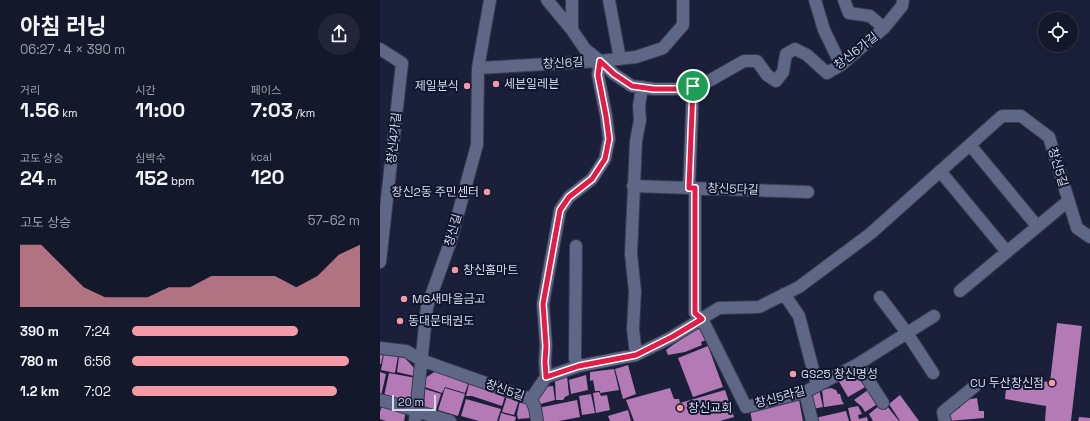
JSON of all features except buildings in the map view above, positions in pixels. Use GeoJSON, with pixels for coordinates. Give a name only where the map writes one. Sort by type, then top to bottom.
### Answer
{"type":"FeatureCollection","features":[{"type":"Feature","properties":{"kind":"street","name":"창신길"},"geometry":{"type":"LineString","coordinates":[[416,416],[427,306],[450,243],[477,145],[478,68],[490,0]]}},
{"type":"Feature","properties":{"kind":"street"},"geometry":{"type":"LineString","coordinates":[[546,377],[546,346],[543,304],[560,210],[569,197],[592,179],[605,159],[609,139],[598,75],[600,61],[585,49],[572,30],[547,0]]}},
{"type":"Feature","properties":{"kind":"street"},"geometry":{"type":"LineString","coordinates":[[572,0],[572,30]]}},
{"type":"Feature","properties":{"kind":"street"},"geometry":{"type":"LineString","coordinates":[[609,0],[620,59]]}},
{"type":"Feature","properties":{"kind":"street","name":"창신6길"},"geometry":{"type":"LineString","coordinates":[[478,68],[600,61],[636,57],[663,48],[683,25],[683,0]]}},
{"type":"Feature","properties":{"kind":"street"},"geometry":{"type":"LineString","coordinates":[[815,0],[824,30],[841,65]]}},
{"type":"Feature","properties":{"kind":"street"},"geometry":{"type":"LineString","coordinates":[[844,0],[850,13],[870,16],[884,28]]}},
{"type":"Feature","properties":{"kind":"street","name":"창신6가길"},"geometry":{"type":"LineString","coordinates":[[600,61],[614,74],[632,86],[654,89],[682,89],[707,82],[744,61],[757,61],[767,75],[776,81],[783,72],[786,54],[795,49],[807,55],[827,73],[841,65],[884,28],[902,6],[903,0]]}},
{"type":"Feature","properties":{"kind":"street","name":"창신4가길"},"geometry":{"type":"LineString","coordinates":[[380,49],[402,63],[385,176],[380,262]]}},
{"type":"Feature","properties":{"kind":"street"},"geometry":{"type":"LineString","coordinates":[[693,86],[692,188],[695,313],[702,319]]}},
{"type":"Feature","properties":{"kind":"street"},"geometry":{"type":"LineString","coordinates":[[636,355],[633,328],[635,291],[631,254],[633,186],[642,87]]}},
{"type":"Feature","properties":{"kind":"street","name":"창신5길"},"geometry":{"type":"LineString","coordinates":[[380,348],[406,351],[421,360],[530,399],[546,377],[579,366],[636,355],[672,337],[719,308],[759,307],[799,287],[870,234],[1002,116],[1021,116],[1049,137],[1077,228],[1090,237]]}},
{"type":"Feature","properties":{"kind":"street"},"geometry":{"type":"LineString","coordinates":[[970,145],[1037,226]]}},
{"type":"Feature","properties":{"kind":"street"},"geometry":{"type":"LineString","coordinates":[[940,171],[1007,252]]}},
{"type":"Feature","properties":{"kind":"street","name":"창신5다길"},"geometry":{"type":"LineString","coordinates":[[633,186],[808,192]]}},
{"type":"Feature","properties":{"kind":"street"},"geometry":{"type":"LineString","coordinates":[[960,291],[1068,201]]}},
{"type":"Feature","properties":{"kind":"street"},"geometry":{"type":"LineString","coordinates":[[576,246],[575,359],[579,366]]}},
{"type":"Feature","properties":{"kind":"street"},"geometry":{"type":"LineString","coordinates":[[784,294],[799,316],[818,385]]}},
{"type":"Feature","properties":{"kind":"street"},"geometry":{"type":"LineString","coordinates":[[880,297],[907,332],[933,373]]}},
{"type":"Feature","properties":{"kind":"street","name":"창신5라길"},"geometry":{"type":"LineString","coordinates":[[702,319],[746,407],[805,392],[858,364],[934,316]]}},
{"type":"Feature","properties":{"kind":"street"},"geometry":{"type":"LineString","coordinates":[[858,364],[883,403]]}},
{"type":"Feature","properties":{"kind":"street"},"geometry":{"type":"LineString","coordinates":[[945,421],[943,412],[975,386]]}},
{"type":"Feature","properties":{"kind":"street"},"geometry":{"type":"LineString","coordinates":[[805,392],[812,421]]}},
{"type":"Feature","properties":{"kind":"street"},"geometry":{"type":"LineString","coordinates":[[530,399],[535,408],[537,421]]}},
{"type":"Feature","properties":{"kind":"street"},"geometry":{"type":"LineString","coordinates":[[380,400],[416,416],[431,416],[450,421]]}},
{"type":"Feature","properties":{"kind":"place","name":"세븐일레븐"},"geometry":{"type":"Point","coordinates":[496,84]}},
{"type":"Feature","properties":{"kind":"place","name":"제일분식"},"geometry":{"type":"Point","coordinates":[467,86]}},
{"type":"Feature","properties":{"kind":"place","name":"창신2동 주민센터"},"geometry":{"type":"Point","coordinates":[487,192]}},
{"type":"Feature","properties":{"kind":"place","name":"창신홈마트"},"geometry":{"type":"Point","coordinates":[455,270]}},
{"type":"Feature","properties":{"kind":"place","name":"MG새마을금고"},"geometry":{"type":"Point","coordinates":[404,299]}},
{"type":"Feature","properties":{"kind":"place","name":"동대문태권도"},"geometry":{"type":"Point","coordinates":[400,321]}},
{"type":"Feature","properties":{"kind":"place","name":"GS25 창신명성"},"geometry":{"type":"Point","coordinates":[793,374]}},
{"type":"Feature","properties":{"kind":"place","name":"CU 두산창신점"},"geometry":{"type":"Point","coordinates":[1052,383]}},
{"type":"Feature","properties":{"kind":"place","name":"창신교회"},"geometry":{"type":"Point","coordinates":[680,408]}},
{"type":"Feature","properties":{"kind":"route"},"geometry":{"type":"LineString","coordinates":[[600,61],[614,74],[632,86],[654,89],[682,89],[693,86],[689,188],[695,188],[695,313],[702,319],[672,337],[636,355],[579,366],[546,377],[546,346],[543,304],[560,210],[569,197],[592,179],[605,159],[609,139],[598,75],[600,61]]}}]}
